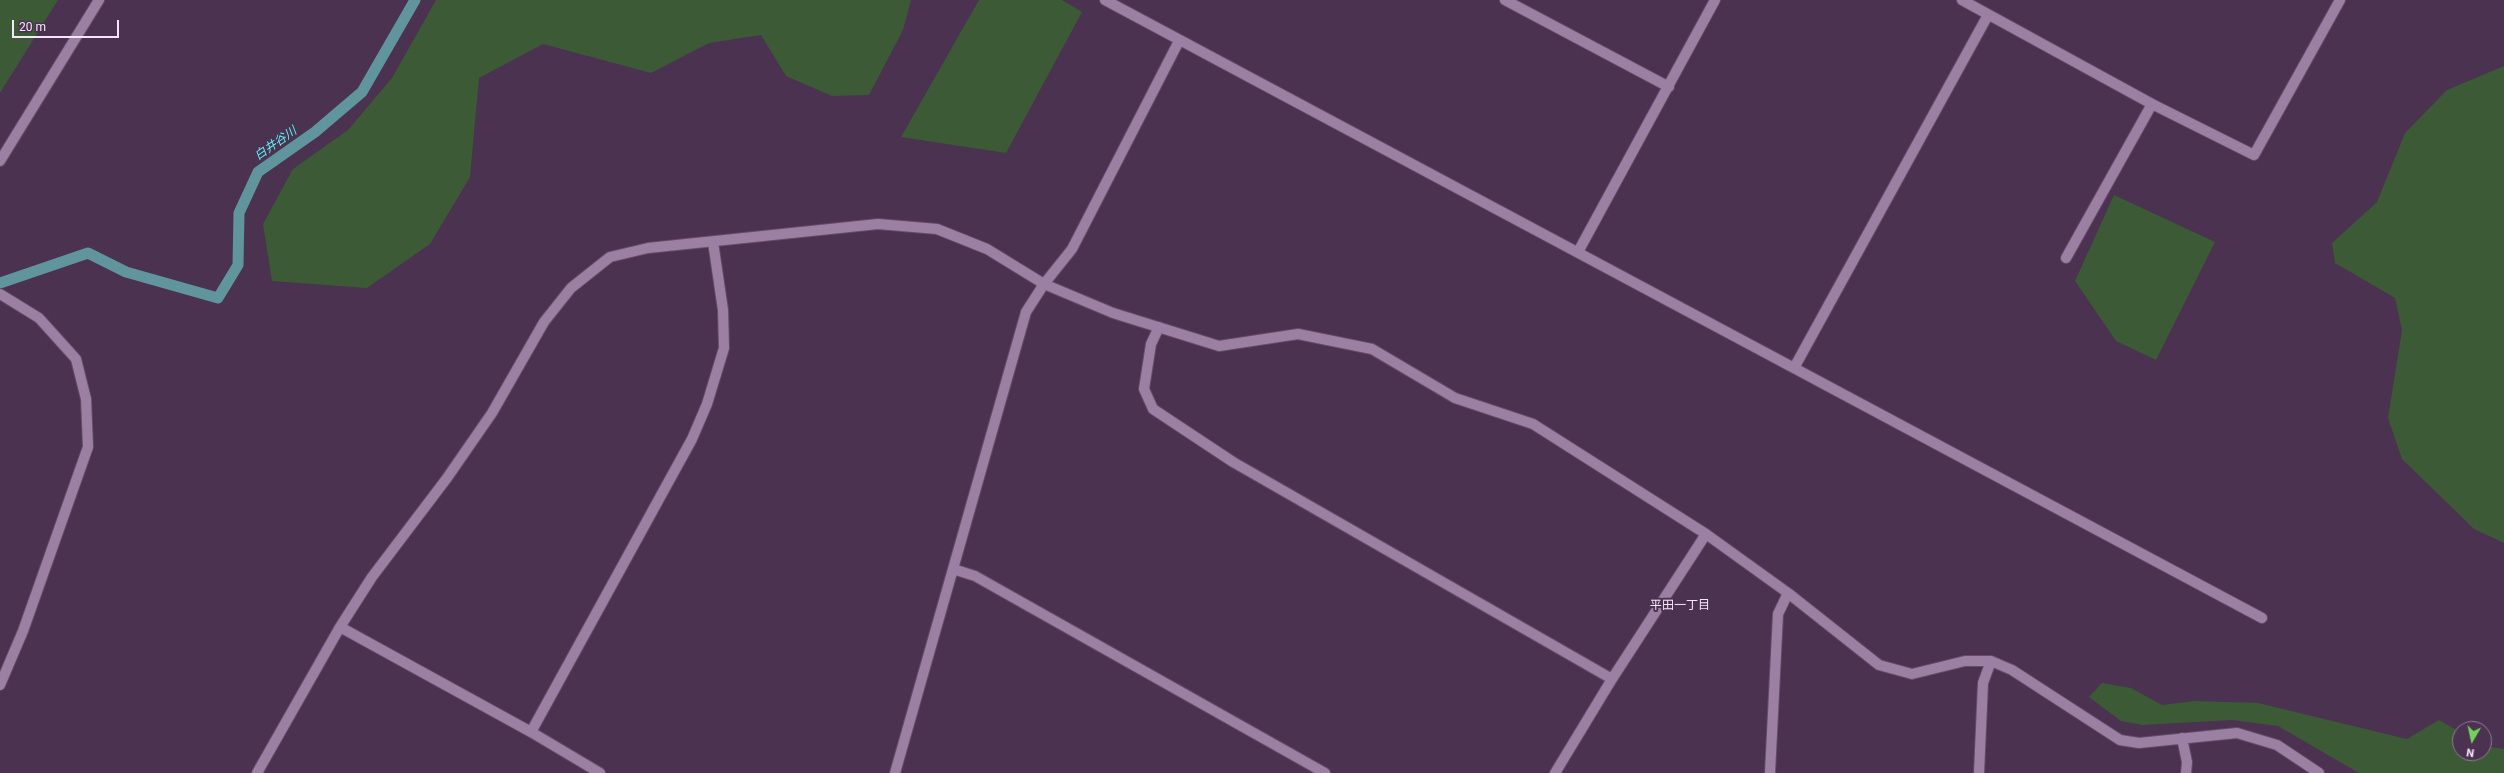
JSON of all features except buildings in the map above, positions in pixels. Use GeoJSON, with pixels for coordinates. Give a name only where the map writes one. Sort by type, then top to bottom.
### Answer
{"type":"FeatureCollection","features":[{"type":"Feature","properties":{"kind":"street"},"geometry":{"type":"LineString","coordinates":[[0,162],[99,0]]}},
{"type":"Feature","properties":{"kind":"street"},"geometry":{"type":"LineString","coordinates":[[1105,0],[1179,41],[1578,252],[2262,618]]}},
{"type":"Feature","properties":{"kind":"street"},"geometry":{"type":"LineString","coordinates":[[1505,0],[1669,87]]}},
{"type":"Feature","properties":{"kind":"street"},"geometry":{"type":"LineString","coordinates":[[1578,252],[1669,87],[1714,0]]}},
{"type":"Feature","properties":{"kind":"street"},"geometry":{"type":"LineString","coordinates":[[1962,0],[2152,104],[2254,155],[2340,0]]}},
{"type":"Feature","properties":{"kind":"street"},"geometry":{"type":"LineString","coordinates":[[1794,368],[1988,15]]}},
{"type":"Feature","properties":{"kind":"street"},"geometry":{"type":"LineString","coordinates":[[895,773],[1026,312],[1044,284],[1072,249],[1179,41]]}},
{"type":"Feature","properties":{"kind":"street"},"geometry":{"type":"LineString","coordinates":[[2066,258],[2152,104]]}},
{"type":"Feature","properties":{"kind":"street"},"geometry":{"type":"LineString","coordinates":[[257,773],[340,627],[372,577],[447,478],[492,413],[544,322],[572,288],[610,256],[648,248],[878,224],[937,229],[987,249],[1044,284],[1113,313],[1219,346],[1298,334],[1372,349],[1455,398],[1533,424],[1706,534],[1788,593],[1879,665],[1912,674],[1965,661],[1991,661],[2012,670],[2120,740],[2139,742],[2237,733],[2277,745],[2319,773]]}},
{"type":"Feature","properties":{"kind":"street"},"geometry":{"type":"LineString","coordinates":[[531,732],[692,439],[707,404],[724,348],[723,310],[712,242]]}},
{"type":"Feature","properties":{"kind":"street"},"geometry":{"type":"LineString","coordinates":[[0,294],[39,318],[76,359],[86,399],[88,446],[23,632],[0,685]]}},
{"type":"Feature","properties":{"kind":"street"},"geometry":{"type":"LineString","coordinates":[[1159,327],[1151,344],[1144,389],[1153,409],[1233,462],[1612,679]]}},
{"type":"Feature","properties":{"kind":"street"},"geometry":{"type":"LineString","coordinates":[[1555,773],[1612,679],[1706,534]]}},
{"type":"Feature","properties":{"kind":"street"},"geometry":{"type":"LineString","coordinates":[[953,569],[975,576],[1325,773]]}},
{"type":"Feature","properties":{"kind":"street"},"geometry":{"type":"LineString","coordinates":[[1770,773],[1778,614],[1788,593]]}},
{"type":"Feature","properties":{"kind":"street"},"geometry":{"type":"LineString","coordinates":[[340,627],[531,732],[600,773]]}},
{"type":"Feature","properties":{"kind":"street"},"geometry":{"type":"LineString","coordinates":[[1979,773],[1983,683],[1991,661]]}},
{"type":"Feature","properties":{"kind":"street"},"geometry":{"type":"LineString","coordinates":[[2182,738],[2187,762],[2186,773]]}},
{"type":"Feature","properties":{"kind":"green space"},"geometry":{"type":"Polygon","coordinates":[[[0,0],[58,0],[0,93],[0,0]]]}},
{"type":"Feature","properties":{"kind":"green space"},"geometry":{"type":"Polygon","coordinates":[[[436,0],[911,0],[903,30],[869,95],[832,96],[786,76],[761,35],[709,43],[651,73],[543,44],[479,78],[470,177],[430,244],[367,288],[272,281],[263,224],[293,169],[348,130],[392,78],[436,0]]]}},
{"type":"Feature","properties":{"kind":"green space"},"geometry":{"type":"Polygon","coordinates":[[[979,0],[1062,0],[1082,12],[1006,153],[901,137],[979,0]]]}},
{"type":"Feature","properties":{"kind":"green space"},"geometry":{"type":"Polygon","coordinates":[[[2504,66],[2504,543],[2474,529],[2402,459],[2388,418],[2402,330],[2395,298],[2335,263],[2332,243],[2377,202],[2405,133],[2447,90],[2504,66]]]}},
{"type":"Feature","properties":{"kind":"green space"},"geometry":{"type":"Polygon","coordinates":[[[2114,195],[2215,242],[2156,360],[2116,341],[2075,281],[2114,195]]]}},
{"type":"Feature","properties":{"kind":"green space"},"geometry":{"type":"Polygon","coordinates":[[[2102,683],[2131,688],[2162,705],[2194,701],[2258,703],[2407,739],[2439,720],[2452,727],[2452,761],[2492,761],[2492,747],[2504,749],[2504,773],[2359,773],[2278,726],[2232,720],[2142,725],[2121,721],[2089,697],[2102,683]]]}},
{"type":"Feature","properties":{"kind":"waterway","name":"白井谷川"},"geometry":{"type":"LineString","coordinates":[[0,283],[88,253],[126,272],[218,298],[238,265],[239,213],[258,172],[315,132],[362,92],[415,0]]}},
{"type":"Feature","properties":{"kind":"district","name":"平田一丁目"},"geometry":{"type":"Point","coordinates":[1680,606]}}]}
